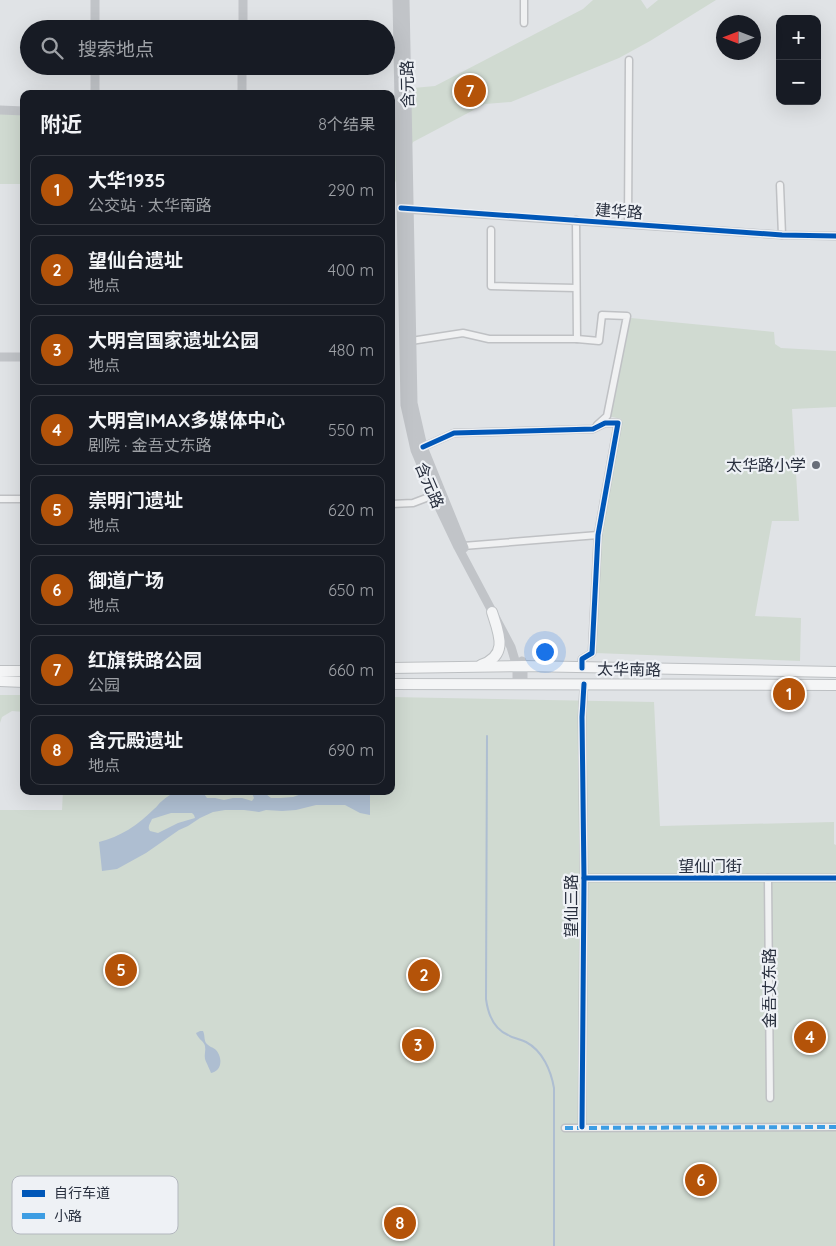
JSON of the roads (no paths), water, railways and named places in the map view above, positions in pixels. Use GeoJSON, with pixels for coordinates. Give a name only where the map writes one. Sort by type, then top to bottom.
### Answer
{"type":"FeatureCollection","features":[{"type":"Feature","properties":{"kind":"main road"},"geometry":{"type":"LineString","coordinates":[[95,0],[95,20]]}},
{"type":"Feature","properties":{"kind":"main road"},"geometry":{"type":"LineString","coordinates":[[242,20],[243,0]]}},
{"type":"Feature","properties":{"kind":"main road","name":"含元路"},"geometry":{"type":"LineString","coordinates":[[397,0],[412,404],[423,447],[469,559],[516,645],[520,667],[520,684]]}},
{"type":"Feature","properties":{"kind":"main road","name":"含元路"},"geometry":{"type":"LineString","coordinates":[[405,0],[405,405],[415,450],[434,495],[458,547],[520,667]]}},
{"type":"Feature","properties":{"kind":"main road"},"geometry":{"type":"LineString","coordinates":[[95,75],[95,90]]}},
{"type":"Feature","properties":{"kind":"main road"},"geometry":{"type":"LineString","coordinates":[[242,75],[242,90]]}},
{"type":"Feature","properties":{"kind":"main road"},"geometry":{"type":"LineString","coordinates":[[0,110],[20,111]]}},
{"type":"Feature","properties":{"kind":"main road","name":"建华路"},"geometry":{"type":"LineString","coordinates":[[405,209],[782,235],[836,236]]}},
{"type":"Feature","properties":{"kind":"main road"},"geometry":{"type":"LineString","coordinates":[[0,357],[20,357]]}},
{"type":"Feature","properties":{"kind":"main road"},"geometry":{"type":"LineString","coordinates":[[472,668],[491,661],[500,648],[499,634],[492,612]]}},
{"type":"Feature","properties":{"kind":"main road","name":"太华南路"},"geometry":{"type":"LineString","coordinates":[[395,668],[520,667],[836,672]]}},
{"type":"Feature","properties":{"kind":"main road"},"geometry":{"type":"LineString","coordinates":[[0,671],[20,671]]}},
{"type":"Feature","properties":{"kind":"main road"},"geometry":{"type":"LineString","coordinates":[[0,681],[20,682]]}},
{"type":"Feature","properties":{"kind":"main road","name":"太华南路"},"geometry":{"type":"LineString","coordinates":[[395,684],[836,685]]}},
{"type":"Feature","properties":{"kind":"street"},"geometry":{"type":"LineString","coordinates":[[524,0],[524,23]]}},
{"type":"Feature","properties":{"kind":"street"},"geometry":{"type":"LineString","coordinates":[[628,60],[628,224]]}},
{"type":"Feature","properties":{"kind":"street"},"geometry":{"type":"LineString","coordinates":[[780,185],[782,235]]}},
{"type":"Feature","properties":{"kind":"street"},"geometry":{"type":"LineString","coordinates":[[576,220],[577,339]]}},
{"type":"Feature","properties":{"kind":"street"},"geometry":{"type":"LineString","coordinates":[[491,230],[491,286],[576,288]]}},
{"type":"Feature","properties":{"kind":"street"},"geometry":{"type":"LineString","coordinates":[[411,341],[463,333],[489,339],[577,339],[599,341],[602,316],[627,316],[607,416],[593,429]]}},
{"type":"Feature","properties":{"kind":"street"},"geometry":{"type":"LineString","coordinates":[[423,447],[454,432],[593,429],[605,423],[618,423],[598,535],[592,653],[582,660],[582,668]]}},
{"type":"Feature","properties":{"kind":"street"},"geometry":{"type":"LineString","coordinates":[[395,504],[413,503],[434,495]]}},
{"type":"Feature","properties":{"kind":"street"},"geometry":{"type":"LineString","coordinates":[[0,499],[20,499]]}},
{"type":"Feature","properties":{"kind":"street"},"geometry":{"type":"LineString","coordinates":[[464,546],[598,535]]}},
{"type":"Feature","properties":{"kind":"street","name":"望仙三路"},"geometry":{"type":"LineString","coordinates":[[582,1127],[584,878],[582,717],[584,684]]}},
{"type":"Feature","properties":{"kind":"street","name":"望仙门街"},"geometry":{"type":"LineString","coordinates":[[584,878],[836,878]]}},
{"type":"Feature","properties":{"kind":"street","name":"金吾丈东路"},"geometry":{"type":"LineString","coordinates":[[768,878],[770,1098]]}},
{"type":"Feature","properties":{"kind":"street"},"geometry":{"type":"LineString","coordinates":[[565,1128],[836,1127]]}},
{"type":"Feature","properties":{"kind":"water"},"geometry":{"type":"Polygon","coordinates":[[[170,795],[205,795],[207,798],[224,800],[242,798],[252,801],[254,798],[253,795],[267,795],[271,798],[280,798],[299,795],[370,795],[370,815],[360,813],[345,805],[316,805],[282,811],[225,810],[213,812],[179,830],[146,853],[117,869],[102,871],[99,842],[121,834],[135,825],[170,795]],[[171,813],[152,819],[149,830],[158,833],[178,823],[195,818],[192,813],[171,813]]]}},
{"type":"Feature","properties":{"kind":"water"},"geometry":{"type":"Polygon","coordinates":[[[203,1031],[206,1043],[216,1050],[220,1057],[219,1067],[215,1072],[211,1073],[205,1059],[204,1044],[196,1033],[203,1031]]]}},
{"type":"Feature","properties":{"kind":"waterway"},"geometry":{"type":"LineString","coordinates":[[487,736],[486,999],[488,1010],[495,1025],[503,1032],[532,1046],[542,1056],[553,1082],[554,1246]]}},
{"type":"Feature","properties":{"kind":"place","name":"红旗铁路公园"},"geometry":{"type":"Point","coordinates":[470,91]}},
{"type":"Feature","properties":{"kind":"place","name":"太华路小学"},"geometry":{"type":"Point","coordinates":[816,465]}},
{"type":"Feature","properties":{"kind":"place","name":"大华1935"},"geometry":{"type":"Point","coordinates":[789,694]}},
{"type":"Feature","properties":{"kind":"place","name":"崇明门遗址"},"geometry":{"type":"Point","coordinates":[121,970]}},
{"type":"Feature","properties":{"kind":"place","name":"望仙台遗址"},"geometry":{"type":"Point","coordinates":[424,975]}},
{"type":"Feature","properties":{"kind":"place","name":"大明宫IMAX多媒体中心"},"geometry":{"type":"Point","coordinates":[810,1037]}},
{"type":"Feature","properties":{"kind":"place","name":"大明宫国家遗址公园"},"geometry":{"type":"Point","coordinates":[418,1045]}},
{"type":"Feature","properties":{"kind":"place","name":"御道广场"},"geometry":{"type":"Point","coordinates":[701,1180]}},
{"type":"Feature","properties":{"kind":"place","name":"含元殿遗址"},"geometry":{"type":"Point","coordinates":[400,1223]}}]}
